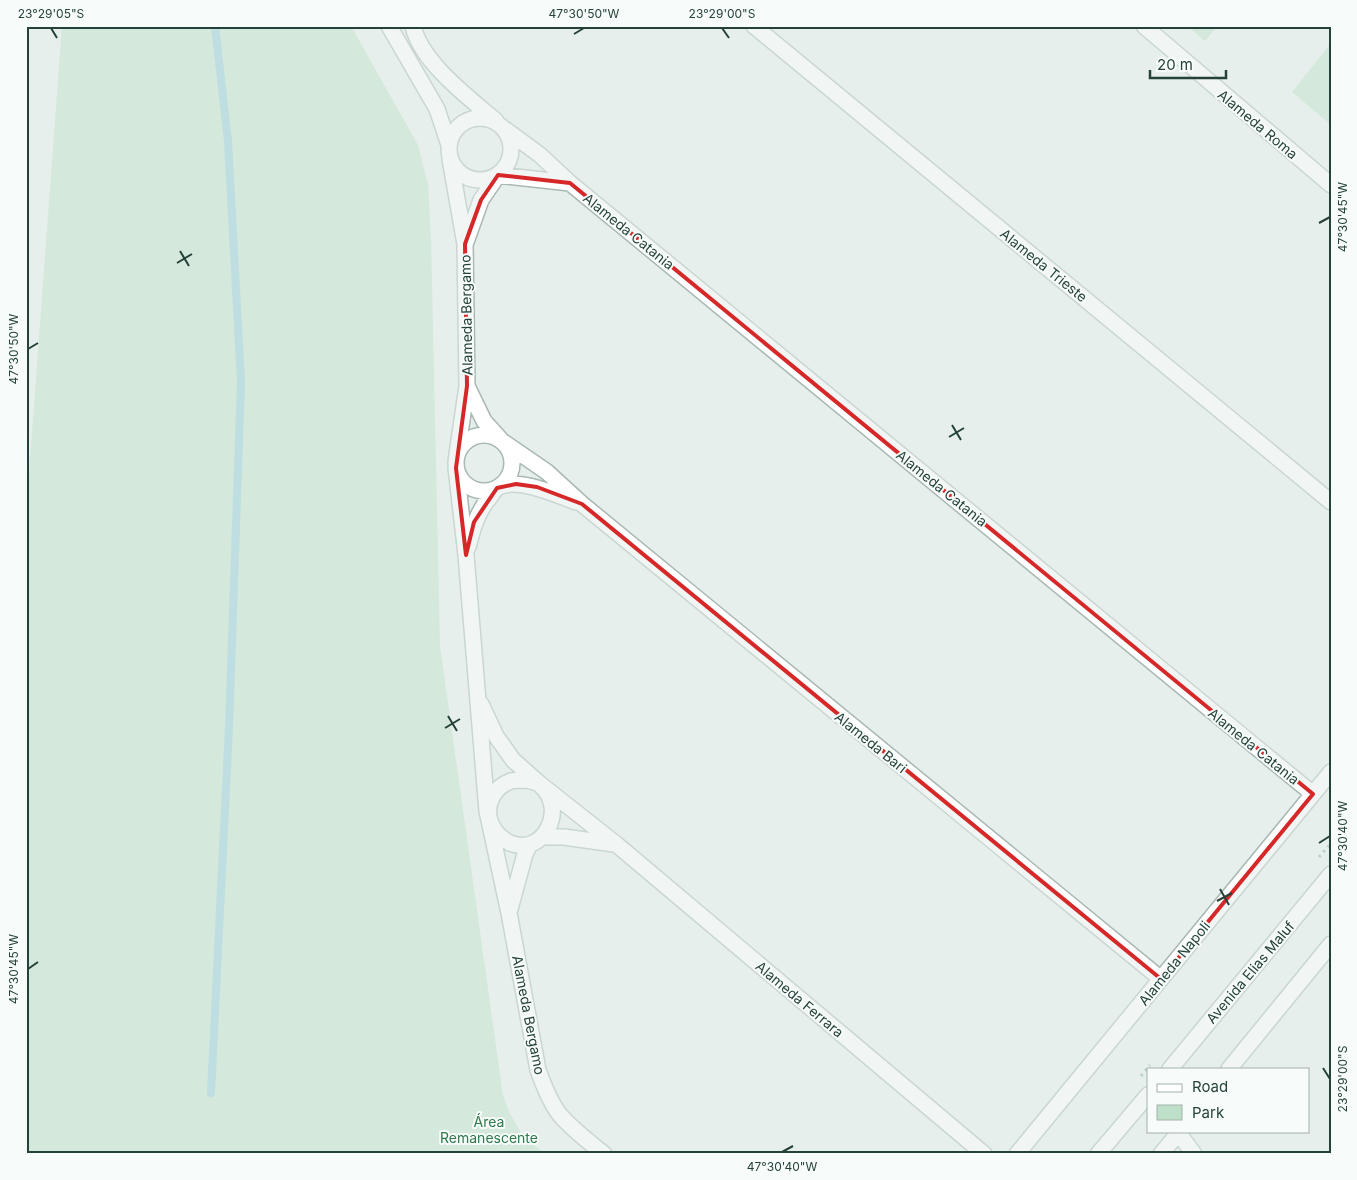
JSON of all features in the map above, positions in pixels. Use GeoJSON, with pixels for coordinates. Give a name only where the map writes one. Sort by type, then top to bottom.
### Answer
{"type":"FeatureCollection","features":[{"type":"Feature","properties":{"kind":"street","name":"Alameda Bergamo"},"geometry":{"type":"LineString","coordinates":[[389,26],[437,109],[450,152],[465,244],[468,386],[456,461],[466,555],[487,811],[509,913],[538,1070],[546,1092],[560,1115],[579,1134],[604,1154]]}},
{"type":"Feature","properties":{"kind":"street"},"geometry":{"type":"LineString","coordinates":[[413,26],[415,37],[425,54],[501,126],[511,143],[511,156],[504,169],[498,175],[489,179],[478,180],[466,177],[457,169],[450,152],[454,132],[463,122],[474,118],[486,117],[501,126]]}},
{"type":"Feature","properties":{"kind":"street","name":"Alameda Roma"},"geometry":{"type":"LineString","coordinates":[[1144,26],[1330,184]]}},
{"type":"Feature","properties":{"kind":"street","name":"Alameda Trieste"},"geometry":{"type":"LineString","coordinates":[[756,27],[1331,502]]}},
{"type":"Feature","properties":{"kind":"street","name":"Alameda Catania"},"geometry":{"type":"LineString","coordinates":[[501,126],[540,156],[570,183],[1313,794]]}},
{"type":"Feature","properties":{"kind":"street","name":"Alameda Bergamo"},"geometry":{"type":"LineString","coordinates":[[465,244],[481,200],[498,175]]}},
{"type":"Feature","properties":{"kind":"street","name":"Alameda Catania"},"geometry":{"type":"LineString","coordinates":[[498,175],[570,183]]}},
{"type":"Feature","properties":{"kind":"street","name":"Alameda Bergamo"},"geometry":{"type":"LineString","coordinates":[[468,386],[484,421],[502,441]]}},
{"type":"Feature","properties":{"kind":"street"},"geometry":{"type":"LineString","coordinates":[[477,434],[492,435],[502,441],[509,450],[512,462],[505,482],[497,488],[488,491],[468,487],[461,480],[456,461],[464,442],[477,434]]}},
{"type":"Feature","properties":{"kind":"street","name":"Alameda Bari"},"geometry":{"type":"LineString","coordinates":[[502,441],[547,472],[582,504],[1160,980]]}},
{"type":"Feature","properties":{"kind":"street","name":"Alameda Bari"},"geometry":{"type":"LineString","coordinates":[[497,488],[516,484],[537,487],[582,504]]}},
{"type":"Feature","properties":{"kind":"street","name":"Alameda Bergamo"},"geometry":{"type":"LineString","coordinates":[[466,555],[474,522],[482,506],[497,488]]}},
{"type":"Feature","properties":{"kind":"street","name":"Alameda Bergamo"},"geometry":{"type":"LineString","coordinates":[[476,694],[496,736],[513,760],[540,784]]}},
{"type":"Feature","properties":{"kind":"street","name":"Alameda Napoli"},"geometry":{"type":"LineString","coordinates":[[1016,1154],[1331,772]]}},
{"type":"Feature","properties":{"kind":"street"},"geometry":{"type":"LineString","coordinates":[[536,840],[551,825],[553,810],[549,796],[540,784],[526,780],[511,781],[499,788],[490,800],[487,811],[492,828],[502,839],[516,845],[536,840],[564,837],[616,844]]}},
{"type":"Feature","properties":{"kind":"street","name":"Alameda Ferrara"},"geometry":{"type":"LineString","coordinates":[[540,784],[616,844],[984,1154]]}},
{"type":"Feature","properties":{"kind":"street","name":"Alameda Bergamo"},"geometry":{"type":"LineString","coordinates":[[509,913],[525,854],[536,840]]}},
{"type":"Feature","properties":{"kind":"street","name":"Avenida Elias Maluf"},"geometry":{"type":"LineString","coordinates":[[1171,1068],[1331,874]]}},
{"type":"Feature","properties":{"kind":"street"},"geometry":{"type":"LineString","coordinates":[[1230,1068],[1331,944]]}},
{"type":"Feature","properties":{"kind":"street"},"geometry":{"type":"LineString","coordinates":[[1098,1154],[1146,1101]]}},
{"type":"Feature","properties":{"kind":"street"},"geometry":{"type":"LineString","coordinates":[[1161,1154],[1178,1132],[1194,1154]]}},
{"type":"Feature","properties":{"kind":"highlighted area"},"geometry":{"type":"Polygon","coordinates":[[[498,175],[570,183],[1313,794],[1161,979],[582,504],[537,487],[516,484],[497,488],[474,522],[466,555],[456,468],[467,386],[465,244],[481,200],[498,175]]]}},
{"type":"Feature","properties":{"kind":"green space","name":"Área Remanescente"},"geometry":{"type":"Polygon","coordinates":[[[62,26],[351,26],[418,145],[428,184],[431,239],[440,646],[503,1096],[509,1112],[522,1135],[545,1154],[26,1154],[26,514],[62,26]]]}},
{"type":"Feature","properties":{"kind":"green space"},"geometry":{"type":"Polygon","coordinates":[[[1187,26],[1217,26],[1205,41],[1187,26]]]}},
{"type":"Feature","properties":{"kind":"green space"},"geometry":{"type":"Polygon","coordinates":[[[1331,43],[1331,125],[1292,92],[1331,43]]]}},
{"type":"Feature","properties":{"kind":"waterway"},"geometry":{"type":"LineString","coordinates":[[211,1093],[229,727],[241,382],[228,141],[215,26]]}}]}
